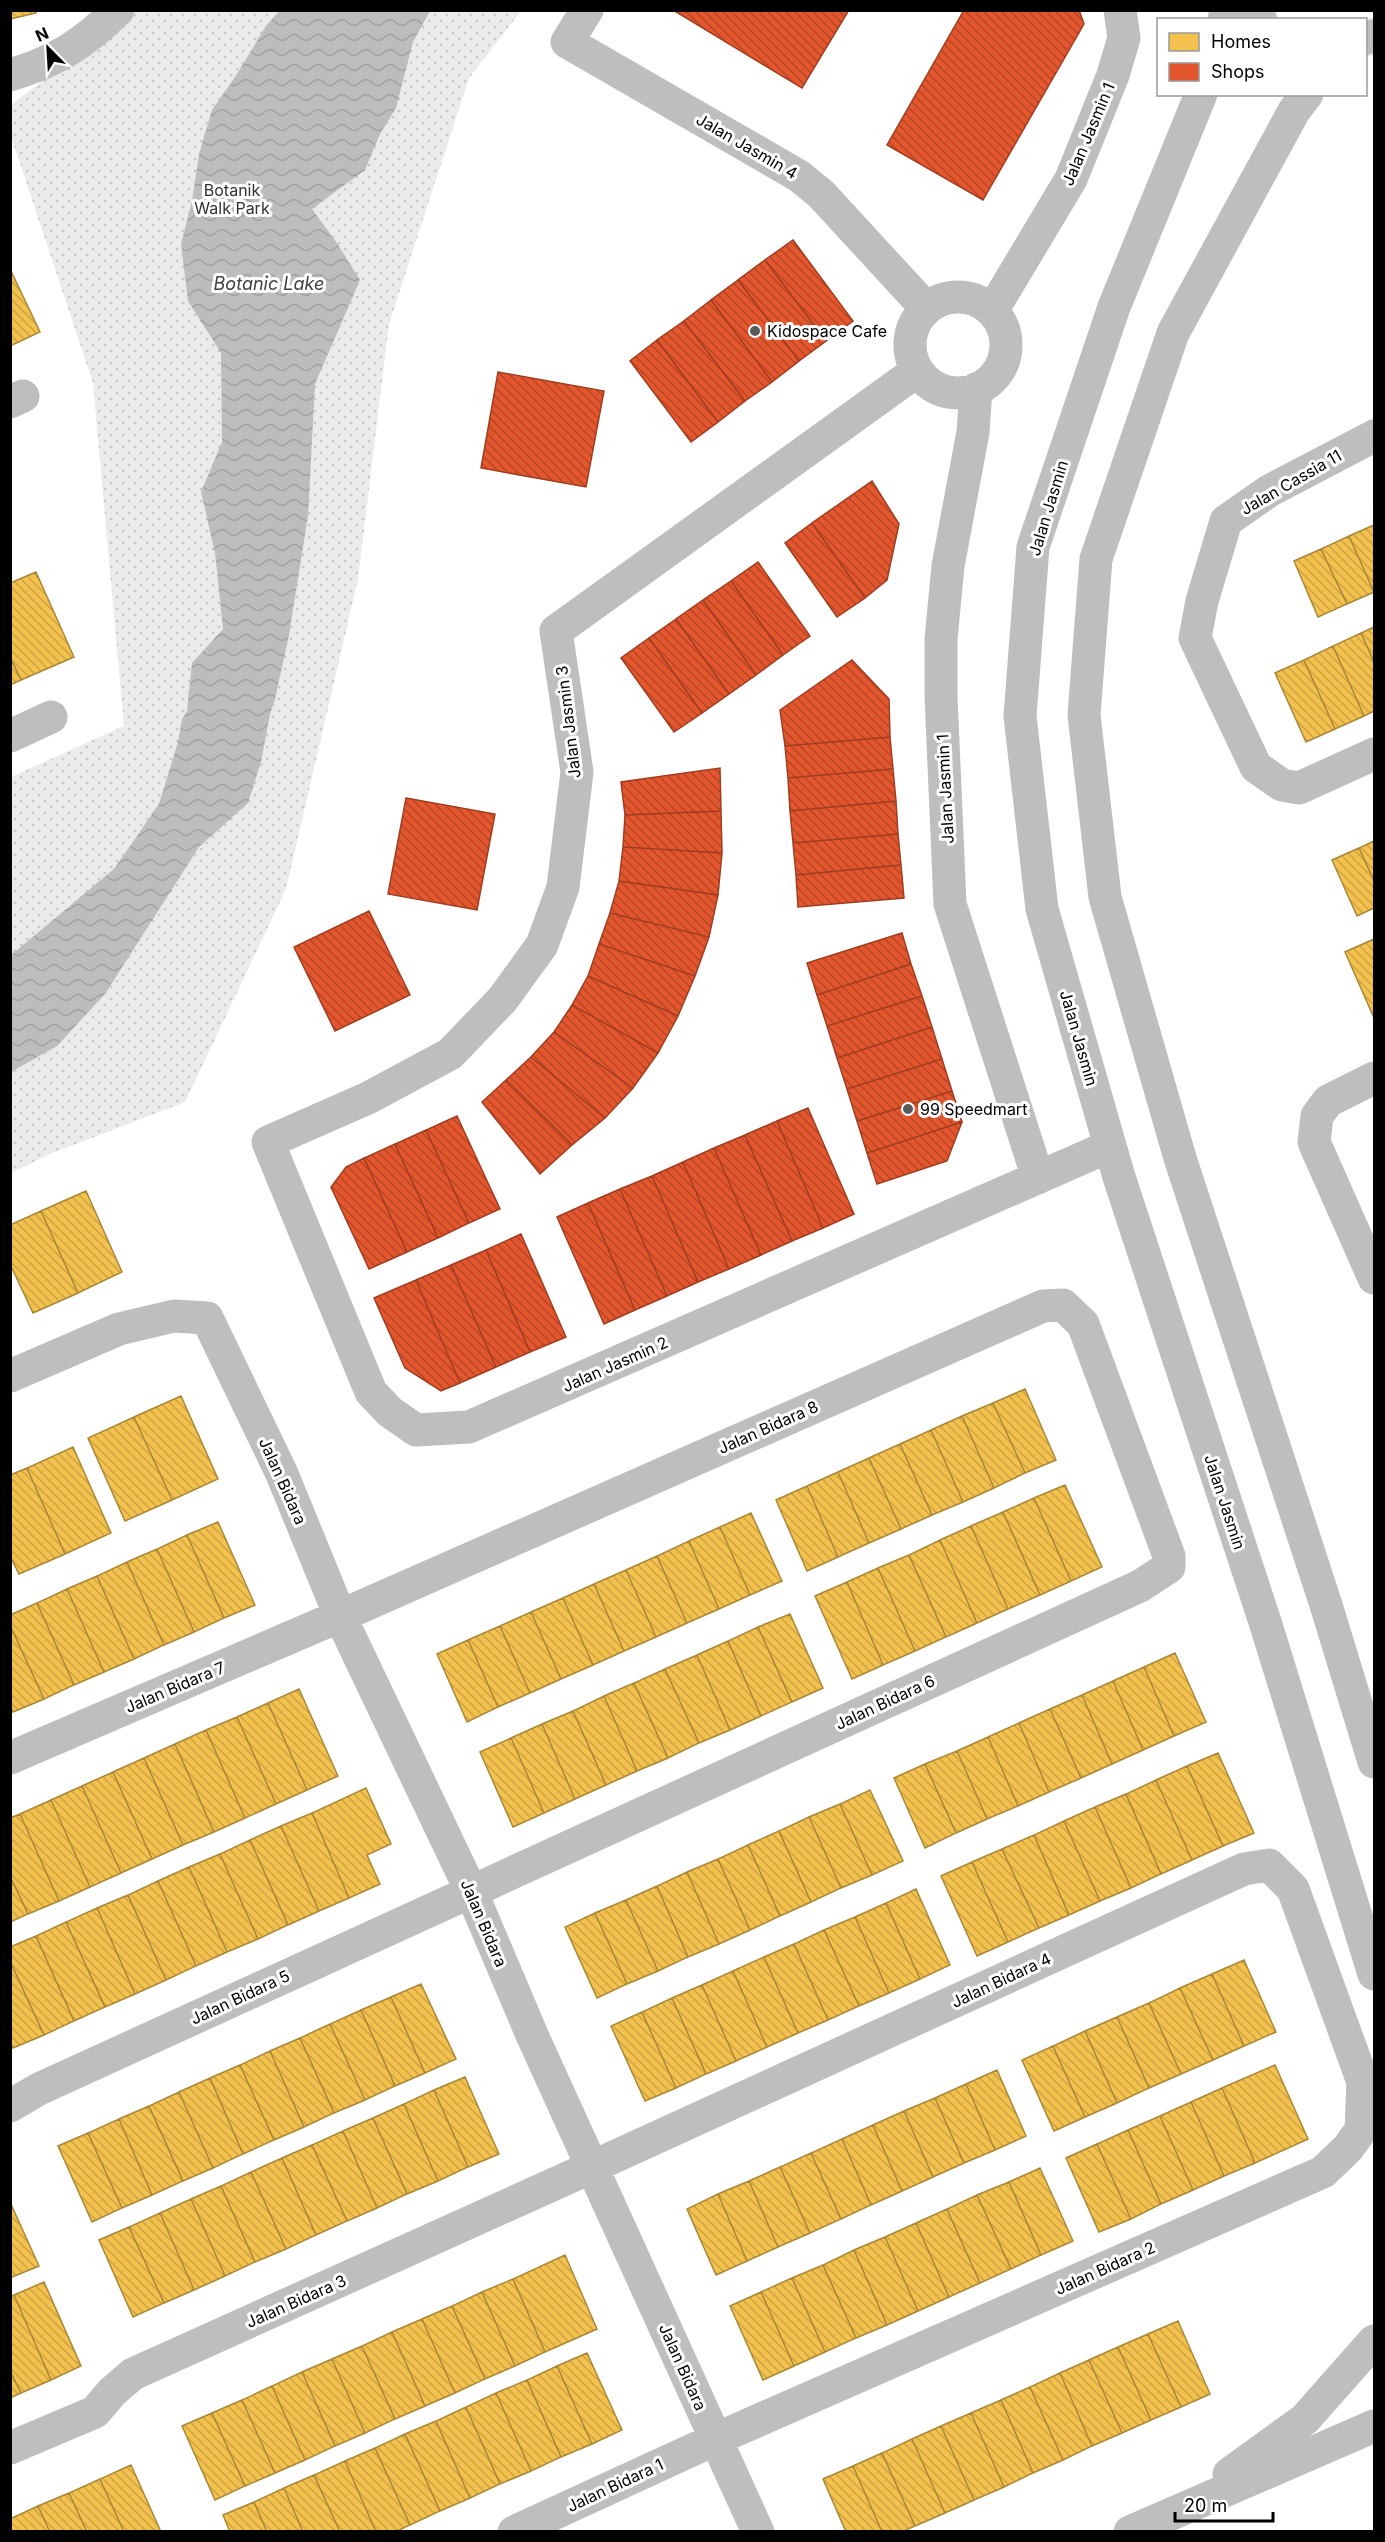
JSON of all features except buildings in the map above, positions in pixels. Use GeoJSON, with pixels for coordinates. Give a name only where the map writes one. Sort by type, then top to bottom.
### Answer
{"type":"FeatureCollection","features":[{"type":"Feature","properties":{"kind":"street"},"geometry":{"type":"LineString","coordinates":[[10,75],[42,65],[83,42],[118,10]]}},
{"type":"Feature","properties":{"kind":"street","name":"Jalan Jasmin 4"},"geometry":{"type":"LineString","coordinates":[[587,10],[567,42],[800,176],[821,194],[926,308]]}},
{"type":"Feature","properties":{"kind":"street","name":"Jalan Jasmin 1"},"geometry":{"type":"LineString","coordinates":[[992,311],[1071,179],[1113,75],[1124,38],[1120,10]]}},
{"type":"Feature","properties":{"kind":"street","name":"Jalan Jasmin"},"geometry":{"type":"LineString","coordinates":[[1200,96],[1114,307],[1033,547],[1020,716],[1042,909],[1110,1146],[1266,1625],[1374,1974]]}},
{"type":"Feature","properties":{"kind":"street"},"geometry":{"type":"LineString","coordinates":[[1305,96],[1294,111],[1173,333],[1096,559],[1084,715],[1105,897],[1180,1158],[1326,1605],[1374,1762]]}},
{"type":"Feature","properties":{"kind":"street"},"geometry":{"type":"LineString","coordinates":[[955,296],[970,297],[985,304],[1004,328],[1007,344],[1004,360],[996,375],[976,389],[952,393],[922,379],[909,350],[910,334],[916,320],[926,308],[939,300],[955,296]]}},
{"type":"Feature","properties":{"kind":"street","name":"Jalan Jasmin 3"},"geometry":{"type":"LineString","coordinates":[[268,1142],[368,1098],[450,1054],[502,1000],[542,945],[563,887],[577,772],[556,631],[917,371]]}},
{"type":"Feature","properties":{"kind":"street","name":"Jalan Jasmin 1"},"geometry":{"type":"LineString","coordinates":[[976,389],[974,432],[948,566],[941,639],[941,696],[950,904],[1038,1178]]}},
{"type":"Feature","properties":{"kind":"street","name":"Jalan Cassia 11"},"geometry":{"type":"LineString","coordinates":[[1374,436],[1269,491],[1226,520],[1202,601],[1196,638],[1212,677],[1256,767],[1282,785],[1299,788],[1374,754]]}},
{"type":"Feature","properties":{"kind":"street"},"geometry":{"type":"LineString","coordinates":[[10,736],[51,717]]}},
{"type":"Feature","properties":{"kind":"street"},"geometry":{"type":"LineString","coordinates":[[1374,1078],[1328,1101],[1317,1116],[1314,1142],[1374,1278]]}},
{"type":"Feature","properties":{"kind":"street","name":"Jalan Jasmin 2"},"geometry":{"type":"LineString","coordinates":[[268,1142],[371,1392],[390,1412],[416,1430],[469,1427],[1110,1146]]}},
{"type":"Feature","properties":{"kind":"street","name":"Jalan Bidara 8"},"geometry":{"type":"LineString","coordinates":[[340,1616],[1043,1306],[1063,1305],[1083,1324],[1124,1436]]}},
{"type":"Feature","properties":{"kind":"street","name":"Jalan Bidara"},"geometry":{"type":"LineString","coordinates":[[10,1376],[119,1329],[174,1316],[207,1318],[282,1474],[340,1616],[471,1891],[532,2035],[758,2532]]}},
{"type":"Feature","properties":{"kind":"street","name":"Jalan Bidara 6"},"geometry":{"type":"LineString","coordinates":[[471,1891],[1160,1575],[1169,1567],[1169,1556],[1124,1436]]}},
{"type":"Feature","properties":{"kind":"street","name":"Jalan Bidara 7"},"geometry":{"type":"LineString","coordinates":[[10,1758],[340,1616]]}},
{"type":"Feature","properties":{"kind":"street","name":"Jalan Bidara 4"},"geometry":{"type":"LineString","coordinates":[[592,2167],[1244,1869],[1269,1865],[1293,1889],[1335,2004]]}},
{"type":"Feature","properties":{"kind":"street","name":"Jalan Bidara 5"},"geometry":{"type":"LineString","coordinates":[[10,2106],[39,2089],[471,1891]]}},
{"type":"Feature","properties":{"kind":"street","name":"Jalan Bidara 2"},"geometry":{"type":"LineString","coordinates":[[716,2439],[1323,2172],[1348,2148],[1361,2130],[1363,2082],[1335,2004]]}},
{"type":"Feature","properties":{"kind":"street","name":"Jalan Bidara 3"},"geometry":{"type":"LineString","coordinates":[[10,2448],[94,2412],[133,2374],[592,2167]]}},
{"type":"Feature","properties":{"kind":"street"},"geometry":{"type":"LineString","coordinates":[[1181,2508],[1305,2419],[1374,2341]]}},
{"type":"Feature","properties":{"kind":"street"},"geometry":{"type":"LineString","coordinates":[[1130,2532],[1374,2426]]}},
{"type":"Feature","properties":{"kind":"street","name":"Jalan Bidara 1"},"geometry":{"type":"LineString","coordinates":[[514,2532],[716,2439]]}},
{"type":"Feature","properties":{"kind":"green space","name":"Botanik Walk Park"},"geometry":{"type":"Polygon","coordinates":[[[133,11],[521,11],[469,78],[389,324],[358,579],[286,889],[185,1102],[50,1154],[11,1173],[11,777],[124,726],[93,383],[11,136],[11,105],[133,11]]]}},
{"type":"Feature","properties":{"kind":"water","name":"Botanic Lake"},"geometry":{"type":"Polygon","coordinates":[[[280,10],[430,11],[413,42],[396,108],[380,134],[365,170],[312,209],[360,280],[315,384],[308,516],[289,635],[261,762],[248,803],[199,847],[105,994],[57,1046],[11,1072],[11,955],[114,869],[159,804],[178,742],[182,719],[187,711],[192,663],[223,629],[215,553],[201,492],[222,442],[221,353],[188,301],[181,244],[192,201],[199,154],[212,110],[266,26],[280,10]]]}},
{"type":"Feature","properties":{"kind":"place","name":"Kidospace Cafe"},"geometry":{"type":"Point","coordinates":[755,331]}},
{"type":"Feature","properties":{"kind":"place","name":"99 Speedmart"},"geometry":{"type":"Point","coordinates":[908,1109]}}]}
